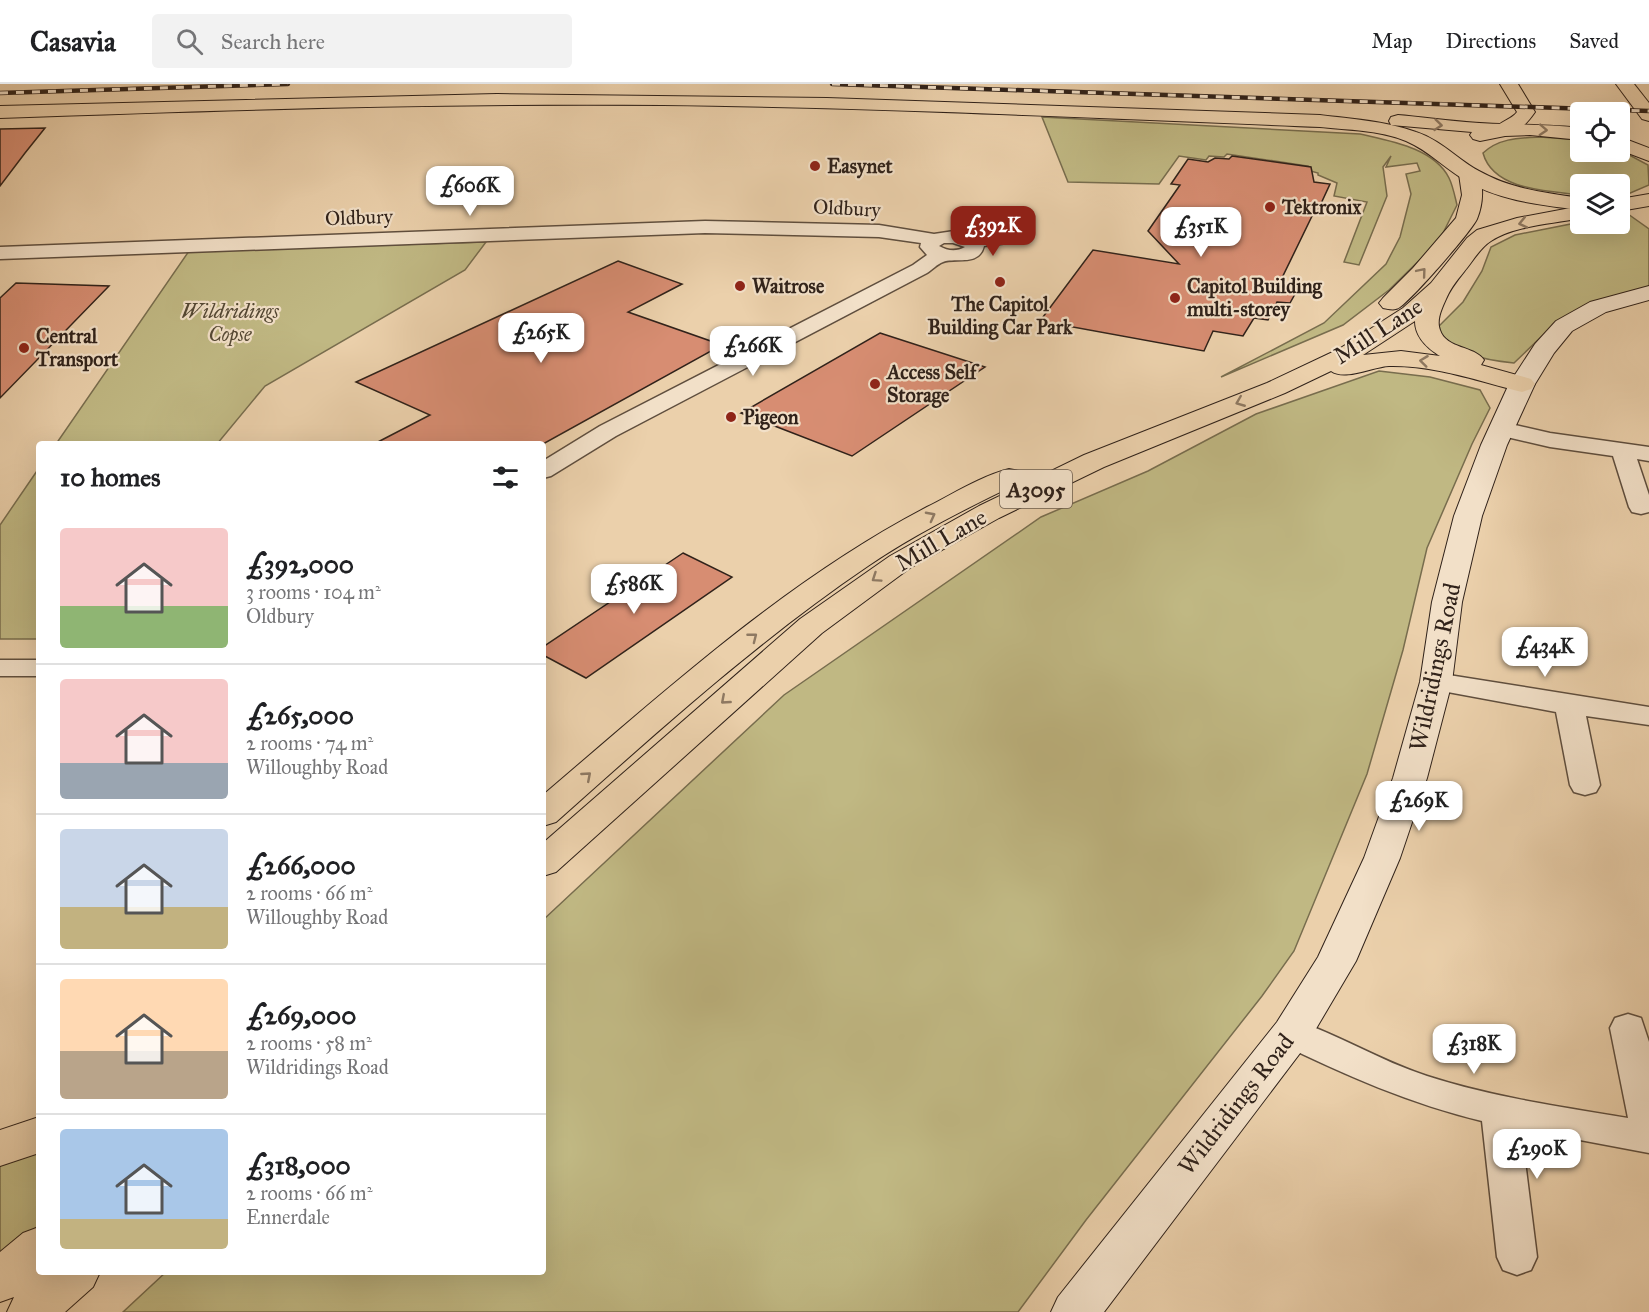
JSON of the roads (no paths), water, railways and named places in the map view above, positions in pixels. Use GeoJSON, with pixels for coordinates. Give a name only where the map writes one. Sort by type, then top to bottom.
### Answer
{"type":"FeatureCollection","features":[{"type":"Feature","properties":{"kind":"main road"},"geometry":{"type":"LineString","coordinates":[[1627,84],[1649,115]]}},
{"type":"Feature","properties":{"kind":"main road"},"geometry":{"type":"LineString","coordinates":[[1465,169],[1459,152],[1463,145],[1523,118],[1526,112],[1508,85]]}},
{"type":"Feature","properties":{"kind":"main road"},"geometry":{"type":"LineString","coordinates":[[0,105],[586,93],[924,98],[1318,114],[1570,133]]}},
{"type":"Feature","properties":{"kind":"main road"},"geometry":{"type":"LineString","coordinates":[[202,102],[648,100],[916,105],[1320,121],[1386,129],[1420,140],[1490,185],[1521,195],[1570,202]]}},
{"type":"Feature","properties":{"kind":"main road"},"geometry":{"type":"LineString","coordinates":[[0,112],[136,104]]}},
{"type":"Feature","properties":{"kind":"main road"},"geometry":{"type":"LineString","coordinates":[[1630,147],[1649,155]]}},
{"type":"Feature","properties":{"kind":"main road","name":"Mill Lane"},"geometry":{"type":"LineString","coordinates":[[546,811],[754,635],[858,559],[909,528],[1028,469],[1289,361],[1333,340],[1373,316],[1392,302],[1421,273],[1466,219],[1472,195],[1465,169]]}},
{"type":"Feature","properties":{"kind":"main road","name":"Mill Lane"},"geometry":{"type":"LineString","coordinates":[[546,860],[811,626],[900,562],[988,512],[1094,461],[1276,388],[1371,341],[1411,313],[1439,288],[1475,243],[1485,236],[1517,224],[1570,214]]}},
{"type":"Feature","properties":{"kind":"main road"},"geometry":{"type":"LineString","coordinates":[[1439,288],[1427,320],[1428,330],[1436,342],[1460,356],[1526,378]]}},
{"type":"Feature","properties":{"kind":"main road"},"geometry":{"type":"LineString","coordinates":[[1276,388],[1340,368],[1384,359],[1438,363],[1526,378]]}},
{"type":"Feature","properties":{"kind":"main road"},"geometry":{"type":"LineString","coordinates":[[0,1148],[36,1136]]}},
{"type":"Feature","properties":{"kind":"main road"},"geometry":{"type":"LineString","coordinates":[[0,1281],[36,1250]]}},
{"type":"Feature","properties":{"kind":"main road"},"geometry":{"type":"LineString","coordinates":[[31,1312],[73,1275]]}},
{"type":"Feature","properties":{"kind":"street","name":"Oldbury"},"geometry":{"type":"LineString","coordinates":[[0,253],[705,227],[879,231],[938,247],[956,256],[969,253],[975,248],[972,242],[1008,238]]}},
{"type":"Feature","properties":{"kind":"street"},"geometry":{"type":"LineString","coordinates":[[546,469],[608,431],[920,269],[938,247]]}},
{"type":"Feature","properties":{"kind":"street","name":"Wildridings Road"},"geometry":{"type":"LineString","coordinates":[[1075,1312],[1292,1033],[1336,961],[1382,858],[1410,778],[1436,682],[1447,602],[1468,516],[1502,429],[1526,378],[1554,336],[1576,317],[1598,307],[1649,293]]}},
{"type":"Feature","properties":{"kind":"street"},"geometry":{"type":"LineString","coordinates":[[1502,429],[1550,440],[1649,454]]}},
{"type":"Feature","properties":{"kind":"street"},"geometry":{"type":"LineString","coordinates":[[1623,452],[1641,507]]}},
{"type":"Feature","properties":{"kind":"street"},"geometry":{"type":"LineString","coordinates":[[0,668],[36,668]]}},
{"type":"Feature","properties":{"kind":"street"},"geometry":{"type":"LineString","coordinates":[[1436,682],[1649,716]]}},
{"type":"Feature","properties":{"kind":"street"},"geometry":{"type":"LineString","coordinates":[[1569,705],[1585,785]]}},
{"type":"Feature","properties":{"kind":"street"},"geometry":{"type":"LineString","coordinates":[[1628,1028],[1649,1127]]}},
{"type":"Feature","properties":{"kind":"street"},"geometry":{"type":"LineString","coordinates":[[1292,1033],[1368,1070],[1441,1095],[1500,1110],[1649,1137]]}},
{"type":"Feature","properties":{"kind":"street"},"geometry":{"type":"LineString","coordinates":[[1500,1110],[1517,1257]]}},
{"type":"Feature","properties":{"kind":"railway"},"geometry":{"type":"LineString","coordinates":[[0,93],[288,84]]}},
{"type":"Feature","properties":{"kind":"railway"},"geometry":{"type":"LineString","coordinates":[[832,84],[1649,111]]}},
{"type":"Feature","properties":{"kind":"place","name":"Easynet"},"geometry":{"type":"Point","coordinates":[815,166]}},
{"type":"Feature","properties":{"kind":"place","name":"Tektronix"},"geometry":{"type":"Point","coordinates":[1270,207]}},
{"type":"Feature","properties":{"kind":"place","name":"The Capitol Building Car Park"},"geometry":{"type":"Point","coordinates":[1000,282]}},
{"type":"Feature","properties":{"kind":"place","name":"Waitrose"},"geometry":{"type":"Point","coordinates":[740,286]}},
{"type":"Feature","properties":{"kind":"place","name":"Capitol Building multi-storey"},"geometry":{"type":"Point","coordinates":[1175,298]}},
{"type":"Feature","properties":{"kind":"place","name":"Central Transport"},"geometry":{"type":"Point","coordinates":[24,348]}},
{"type":"Feature","properties":{"kind":"place","name":"Access Self Storage"},"geometry":{"type":"Point","coordinates":[875,384]}},
{"type":"Feature","properties":{"kind":"place","name":"Pigeon"},"geometry":{"type":"Point","coordinates":[731,417]}},
{"type":"Feature","properties":{"kind":"park label","name":"Wildridings Copse"},"geometry":{"type":"Point","coordinates":[230,322]}}]}
